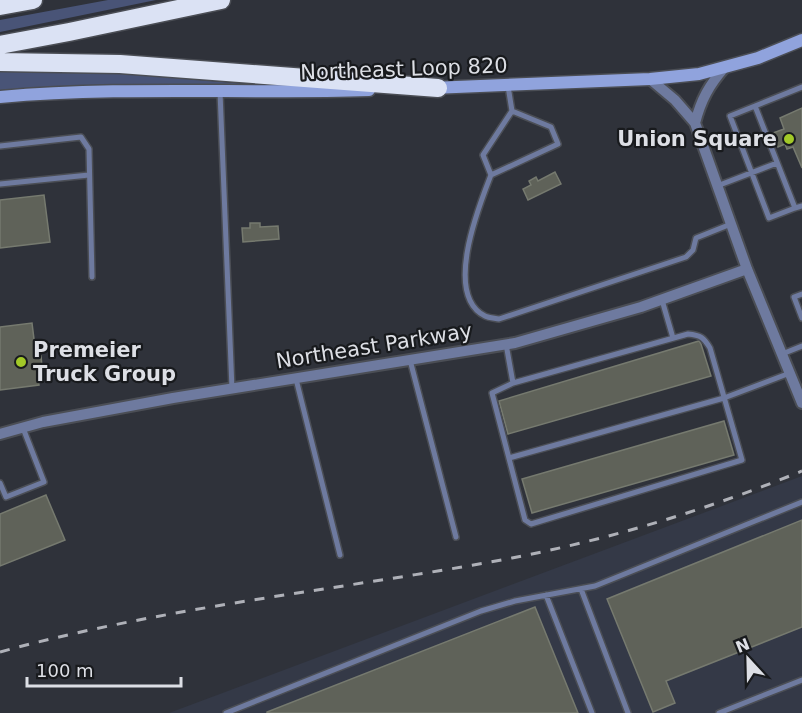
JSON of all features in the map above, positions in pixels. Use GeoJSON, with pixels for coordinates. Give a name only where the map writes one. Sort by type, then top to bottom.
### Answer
{"type":"FeatureCollection","features":[{"type":"Feature","properties":{"kind":"highway"},"geometry":{"type":"LineString","coordinates":[[0,6],[33,0]]}},
{"type":"Feature","properties":{"kind":"highway"},"geometry":{"type":"LineString","coordinates":[[0,45],[221,0]]}},
{"type":"Feature","properties":{"kind":"highway"},"geometry":{"type":"LineString","coordinates":[[0,62],[120,64],[438,88]]}},
{"type":"Feature","properties":{"kind":"main road","name":"Northeast Loop 820"},"geometry":{"type":"LineString","coordinates":[[0,97],[118,92],[310,92],[650,79],[699,74],[758,58],[802,39]]}},
{"type":"Feature","properties":{"kind":"street"},"geometry":{"type":"LineString","coordinates":[[695,123],[707,89],[725,67]]}},
{"type":"Feature","properties":{"kind":"street"},"geometry":{"type":"LineString","coordinates":[[650,79],[675,100],[695,123],[747,269],[802,403]]}},
{"type":"Feature","properties":{"kind":"street","name":"Northeast Parkway"},"geometry":{"type":"LineString","coordinates":[[0,434],[43,422],[506,344],[662,300],[747,269]]}},
{"type":"Feature","properties":{"kind":"lane"},"geometry":{"type":"LineString","coordinates":[[508,86],[512,111],[483,155],[491,175],[469,238],[466,261],[466,281],[470,300],[475,308],[485,316],[499,319],[686,257],[693,250],[696,238],[731,224]]}},
{"type":"Feature","properties":{"kind":"lane"},"geometry":{"type":"LineString","coordinates":[[802,87],[730,116],[769,218],[802,206]]}},
{"type":"Feature","properties":{"kind":"lane"},"geometry":{"type":"LineString","coordinates":[[220,92],[232,389]]}},
{"type":"Feature","properties":{"kind":"lane"},"geometry":{"type":"LineString","coordinates":[[755,106],[795,208]]}},
{"type":"Feature","properties":{"kind":"lane"},"geometry":{"type":"LineString","coordinates":[[491,175],[558,144],[552,127],[512,111]]}},
{"type":"Feature","properties":{"kind":"lane"},"geometry":{"type":"LineString","coordinates":[[0,146],[81,137],[88,149],[92,277]]}},
{"type":"Feature","properties":{"kind":"lane"},"geometry":{"type":"LineString","coordinates":[[717,186],[777,163]]}},
{"type":"Feature","properties":{"kind":"lane"},"geometry":{"type":"LineString","coordinates":[[0,184],[89,175]]}},
{"type":"Feature","properties":{"kind":"lane"},"geometry":{"type":"LineString","coordinates":[[802,294],[794,297],[802,318]]}},
{"type":"Feature","properties":{"kind":"lane"},"geometry":{"type":"LineString","coordinates":[[662,300],[673,338]]}},
{"type":"Feature","properties":{"kind":"lane"},"geometry":{"type":"LineString","coordinates":[[688,334],[698,335],[705,339],[710,348],[742,460],[531,524],[525,520],[492,393],[513,383],[688,334]]}},
{"type":"Feature","properties":{"kind":"lane"},"geometry":{"type":"LineString","coordinates":[[506,344],[513,383]]}},
{"type":"Feature","properties":{"kind":"lane"},"geometry":{"type":"LineString","coordinates":[[782,354],[802,346]]}},
{"type":"Feature","properties":{"kind":"lane"},"geometry":{"type":"LineString","coordinates":[[410,360],[456,537]]}},
{"type":"Feature","properties":{"kind":"lane"},"geometry":{"type":"LineString","coordinates":[[509,458],[724,398],[789,373]]}},
{"type":"Feature","properties":{"kind":"lane"},"geometry":{"type":"LineString","coordinates":[[296,379],[340,555]]}},
{"type":"Feature","properties":{"kind":"lane"},"geometry":{"type":"LineString","coordinates":[[0,483],[6,496],[44,482],[23,428]]}},
{"type":"Feature","properties":{"kind":"lane"},"geometry":{"type":"LineString","coordinates":[[226,713],[481,611],[595,586],[802,502]]}},
{"type":"Feature","properties":{"kind":"lane"},"geometry":{"type":"LineString","coordinates":[[581,589],[628,713]]}},
{"type":"Feature","properties":{"kind":"lane"},"geometry":{"type":"LineString","coordinates":[[546,595],[592,713]]}},
{"type":"Feature","properties":{"kind":"lane"},"geometry":{"type":"LineString","coordinates":[[719,713],[802,680]]}},
{"type":"Feature","properties":{"kind":"shaded area"},"geometry":{"type":"Polygon","coordinates":[[[108,0],[156,0],[0,32],[0,20],[108,0]]]}},
{"type":"Feature","properties":{"kind":"shaded area"},"geometry":{"type":"Polygon","coordinates":[[[0,69],[90,71],[260,85],[76,86],[0,90],[0,69]]]}},
{"type":"Feature","properties":{"kind":"shaded area"},"geometry":{"type":"Polygon","coordinates":[[[802,476],[802,713],[169,713],[802,476]]]}},
{"type":"Feature","properties":{"kind":"building","name":"Union Square"},"geometry":{"type":"Polygon","coordinates":[[[802,108],[802,168],[793,147],[787,149],[785,144],[778,147],[773,133],[784,129],[780,118],[802,108]]]}},
{"type":"Feature","properties":{"kind":"building"},"geometry":{"type":"Polygon","coordinates":[[[555,172],[561,184],[528,200],[523,189],[531,185],[529,181],[536,177],[538,181],[555,172]]]}},
{"type":"Feature","properties":{"kind":"building"},"geometry":{"type":"Polygon","coordinates":[[[44,195],[50,242],[0,248],[0,200],[44,195]]]}},
{"type":"Feature","properties":{"kind":"building"},"geometry":{"type":"Polygon","coordinates":[[[250,223],[260,223],[260,227],[278,226],[279,239],[243,242],[242,228],[250,228],[250,223]]]}},
{"type":"Feature","properties":{"kind":"building","name":"Premeier Truck Group"},"geometry":{"type":"Polygon","coordinates":[[[32,323],[36,355],[41,356],[42,367],[37,368],[39,385],[0,390],[0,327],[32,323]]]}},
{"type":"Feature","properties":{"kind":"building"},"geometry":{"type":"Polygon","coordinates":[[[699,341],[711,376],[508,434],[499,401],[699,341]]]}},
{"type":"Feature","properties":{"kind":"building"},"geometry":{"type":"Polygon","coordinates":[[[724,421],[734,455],[532,513],[522,479],[724,421]]]}},
{"type":"Feature","properties":{"kind":"building"},"geometry":{"type":"Polygon","coordinates":[[[46,495],[65,540],[0,566],[0,514],[46,495]]]}},
{"type":"Feature","properties":{"kind":"building"},"geometry":{"type":"Polygon","coordinates":[[[802,520],[802,627],[666,681],[675,703],[653,712],[607,599],[802,520]]]}},
{"type":"Feature","properties":{"kind":"building"},"geometry":{"type":"Polygon","coordinates":[[[535,607],[578,713],[267,713],[267,712],[535,607]]]}},
{"type":"Feature","properties":{"kind":"railway"},"geometry":{"type":"LineString","coordinates":[[0,652],[126,622],[512,558],[586,542],[659,522],[802,471]]}},
{"type":"Feature","properties":{"kind":"place","name":"Union Square"},"geometry":{"type":"Point","coordinates":[789,139]}},
{"type":"Feature","properties":{"kind":"place","name":"Premeier Truck Group"},"geometry":{"type":"Point","coordinates":[21,362]}}]}
